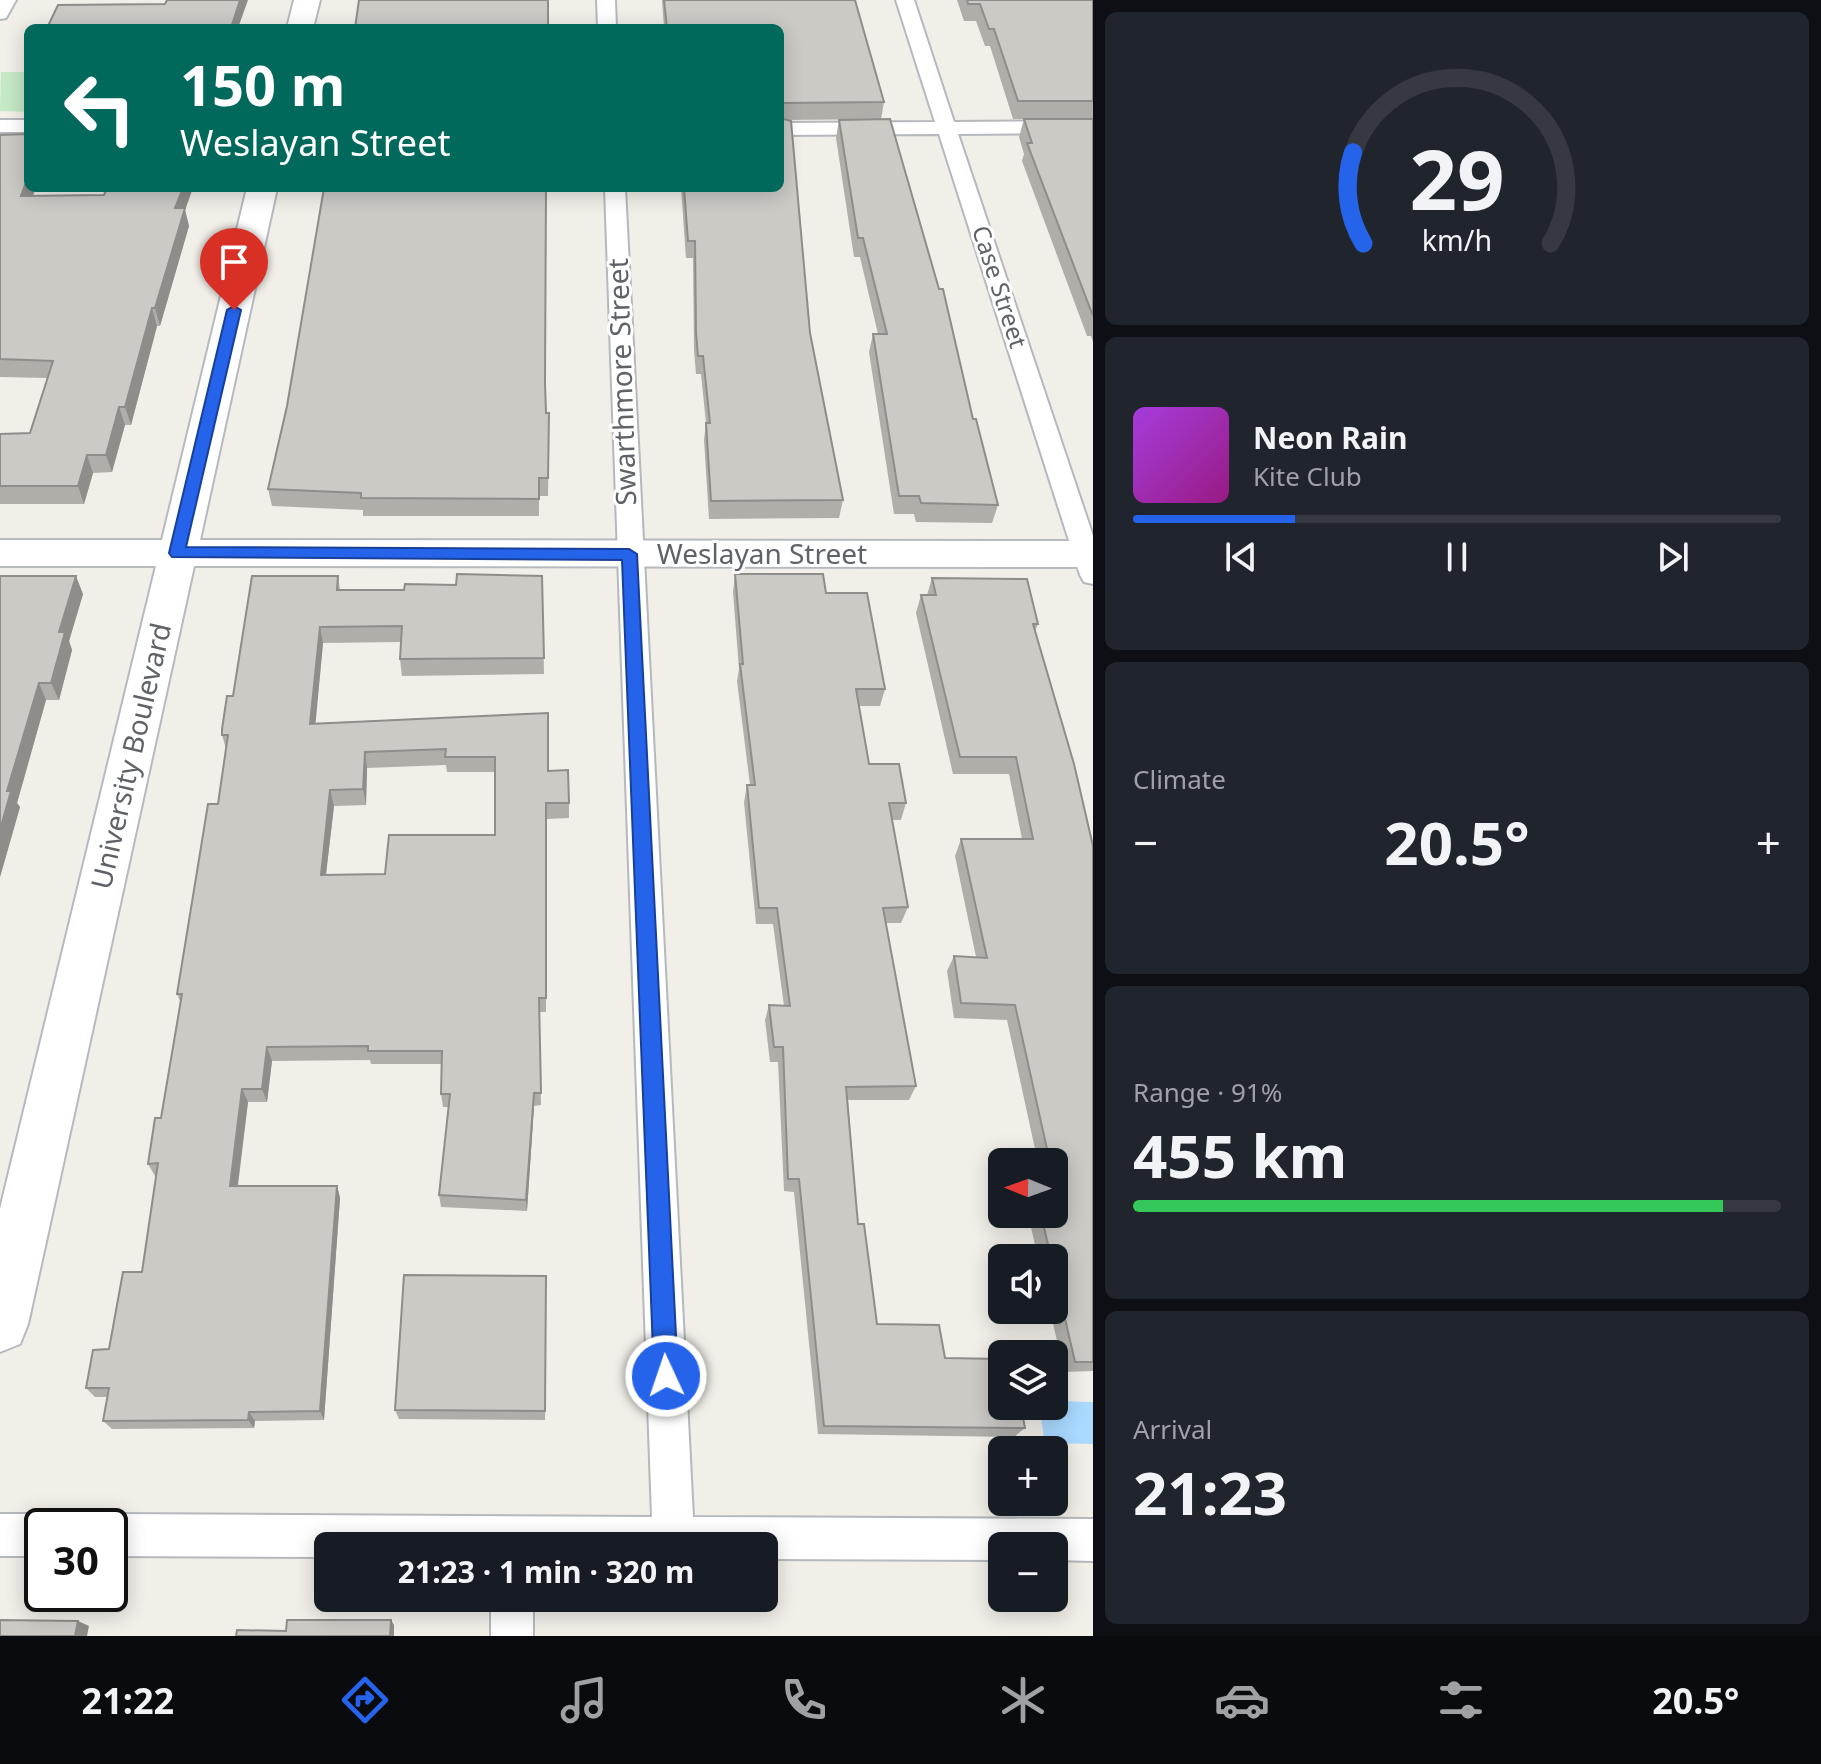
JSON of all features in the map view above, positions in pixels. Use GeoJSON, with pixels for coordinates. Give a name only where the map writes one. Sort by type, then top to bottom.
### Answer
{"type":"FeatureCollection","features":[{"type":"Feature","properties":{"kind":"street"},"geometry":{"type":"LineString","coordinates":[[0,14],[7,0]]}},
{"type":"Feature","properties":{"kind":"street"},"geometry":{"type":"LineString","coordinates":[[301,24],[307,0]]}},
{"type":"Feature","properties":{"kind":"street"},"geometry":{"type":"LineString","coordinates":[[606,0],[607,24]]}},
{"type":"Feature","properties":{"kind":"street","name":"Case Street"},"geometry":{"type":"LineString","coordinates":[[905,0],[1091,561]]}},
{"type":"Feature","properties":{"kind":"street"},"geometry":{"type":"LineString","coordinates":[[0,126],[24,126]]}},
{"type":"Feature","properties":{"kind":"street"},"geometry":{"type":"LineString","coordinates":[[784,129],[1093,127]]}},
{"type":"Feature","properties":{"kind":"street","name":"University Boulevard"},"geometry":{"type":"LineString","coordinates":[[0,1324],[261,192]]}},
{"type":"Feature","properties":{"kind":"street","name":"Swarthmore Street"},"geometry":{"type":"LineString","coordinates":[[615,192],[673,1532]]}},
{"type":"Feature","properties":{"kind":"street","name":"Weslayan Street"},"geometry":{"type":"LineString","coordinates":[[0,553],[629,554],[1091,561]]}},
{"type":"Feature","properties":{"kind":"street"},"geometry":{"type":"LineString","coordinates":[[0,1535],[24,1535]]}},
{"type":"Feature","properties":{"kind":"street"},"geometry":{"type":"LineString","coordinates":[[128,1535],[314,1538]]}},
{"type":"Feature","properties":{"kind":"street"},"geometry":{"type":"LineString","coordinates":[[778,1537],[1093,1540]]}},
{"type":"Feature","properties":{"kind":"street"},"geometry":{"type":"LineString","coordinates":[[512,1612],[512,1636]]}},
{"type":"Feature","properties":{"kind":"green space"},"geometry":{"type":"Polygon","coordinates":[[[1,72],[24,72],[24,112],[0,111],[1,72]]]}},
{"type":"Feature","properties":{"kind":"water"},"geometry":{"type":"Polygon","coordinates":[[[1068,1401],[1093,1402],[1093,1444],[1068,1443],[1068,1436],[1044,1436],[1041,1420],[1068,1420],[1068,1401]]]}},
{"type":"Feature","properties":{"kind":"building"},"geometry":{"type":"Polygon","coordinates":[[[167,0],[240,0],[232,24],[49,24],[58,5],[165,4],[167,0]]]}},
{"type":"Feature","properties":{"kind":"building"},"geometry":{"type":"Polygon","coordinates":[[[359,0],[548,0],[548,24],[356,24],[359,0]]]}},
{"type":"Feature","properties":{"kind":"building"},"geometry":{"type":"Polygon","coordinates":[[[664,0],[855,0],[884,102],[784,103],[784,24],[667,24],[664,0]]]}},
{"type":"Feature","properties":{"kind":"building"},"geometry":{"type":"Polygon","coordinates":[[[967,0],[1093,0],[1093,101],[1018,101],[994,29],[989,29],[980,4],[968,4],[967,0]]]}},
{"type":"Feature","properties":{"kind":"building"},"geometry":{"type":"Polygon","coordinates":[[[784,119],[791,121],[810,333],[843,500],[711,501],[706,423],[710,423],[703,356],[698,356],[696,332],[695,241],[688,241],[684,192],[784,192],[784,119]]]}},
{"type":"Feature","properties":{"kind":"building"},"geometry":{"type":"Polygon","coordinates":[[[890,119],[939,289],[943,289],[973,419],[976,419],[998,505],[921,503],[919,496],[899,496],[873,334],[887,334],[863,238],[858,238],[839,120],[890,119]]]}},
{"type":"Feature","properties":{"kind":"building"},"geometry":{"type":"Polygon","coordinates":[[[1024,119],[1093,119],[1093,316],[1027,143],[1032,143],[1024,119]]]}},
{"type":"Feature","properties":{"kind":"building"},"geometry":{"type":"Polygon","coordinates":[[[24,134],[24,188],[21,196],[181,192],[175,208],[185,208],[155,308],[152,308],[125,407],[119,407],[106,455],[87,455],[78,486],[0,486],[0,434],[30,433],[53,361],[0,359],[0,135],[24,134]]]}},
{"type":"Feature","properties":{"kind":"building"},"geometry":{"type":"Polygon","coordinates":[[[323,192],[546,192],[548,478],[539,478],[539,499],[361,498],[361,493],[268,489],[287,406],[323,192]]]}},
{"type":"Feature","properties":{"kind":"building"},"geometry":{"type":"Polygon","coordinates":[[[457,574],[542,576],[544,658],[400,659],[402,626],[320,627],[310,724],[548,713],[548,771],[568,770],[569,803],[546,803],[546,998],[539,998],[541,1093],[534,1093],[526,1200],[439,1195],[450,1094],[441,1094],[442,1051],[368,1051],[368,1046],[267,1047],[262,1089],[242,1089],[230,1186],[337,1186],[320,1411],[249,1412],[248,1420],[103,1421],[109,1388],[86,1388],[93,1350],[109,1349],[123,1272],[142,1272],[158,1163],[148,1164],[155,1118],[161,1118],[182,994],[177,994],[208,804],[218,804],[228,735],[222,735],[222,729],[227,696],[233,696],[252,576],[338,576],[337,590],[404,590],[405,584],[456,585],[457,574]],[[446,749],[365,752],[363,789],[330,790],[321,875],[385,874],[389,835],[495,835],[495,757],[445,757],[446,749]]]}},
{"type":"Feature","properties":{"kind":"building"},"geometry":{"type":"Polygon","coordinates":[[[735,574],[823,574],[826,593],[867,593],[885,689],[856,689],[869,764],[899,764],[906,803],[889,803],[908,907],[883,908],[916,1086],[846,1087],[858,1224],[864,1224],[877,1324],[939,1325],[945,1358],[988,1359],[988,1420],[1024,1420],[1025,1428],[824,1426],[799,1179],[788,1179],[783,1047],[774,1047],[769,1005],[790,1006],[777,908],[759,908],[747,785],[755,785],[740,664],[743,664],[735,574]]]}},
{"type":"Feature","properties":{"kind":"building"},"geometry":{"type":"Polygon","coordinates":[[[0,576],[76,576],[59,632],[65,632],[51,683],[39,683],[7,791],[11,791],[0,830],[0,576]]]}},
{"type":"Feature","properties":{"kind":"building"},"geometry":{"type":"Polygon","coordinates":[[[932,578],[1027,579],[1038,624],[1033,624],[1074,764],[1093,846],[1093,1362],[1075,1362],[1066,1324],[1068,1244],[1048,1244],[1044,1228],[1068,1228],[1068,1148],[1047,1148],[1015,1005],[961,1003],[954,956],[987,958],[961,839],[1033,839],[1016,757],[960,757],[921,595],[936,595],[932,578]]]}},
{"type":"Feature","properties":{"kind":"building"},"geometry":{"type":"Polygon","coordinates":[[[404,1275],[546,1276],[545,1411],[395,1410],[404,1275]]]}},
{"type":"Feature","properties":{"kind":"building"},"geometry":{"type":"Polygon","coordinates":[[[0,1620],[78,1621],[75,1636],[0,1636],[0,1620]]]}},
{"type":"Feature","properties":{"kind":"building"},"geometry":{"type":"Polygon","coordinates":[[[287,1620],[391,1620],[390,1636],[236,1636],[237,1630],[286,1631],[287,1620]]]}},
{"type":"Feature","properties":{"kind":"route"},"geometry":{"type":"LineString","coordinates":[[234,310],[177,553],[629,554],[666,1376]]}}]}
